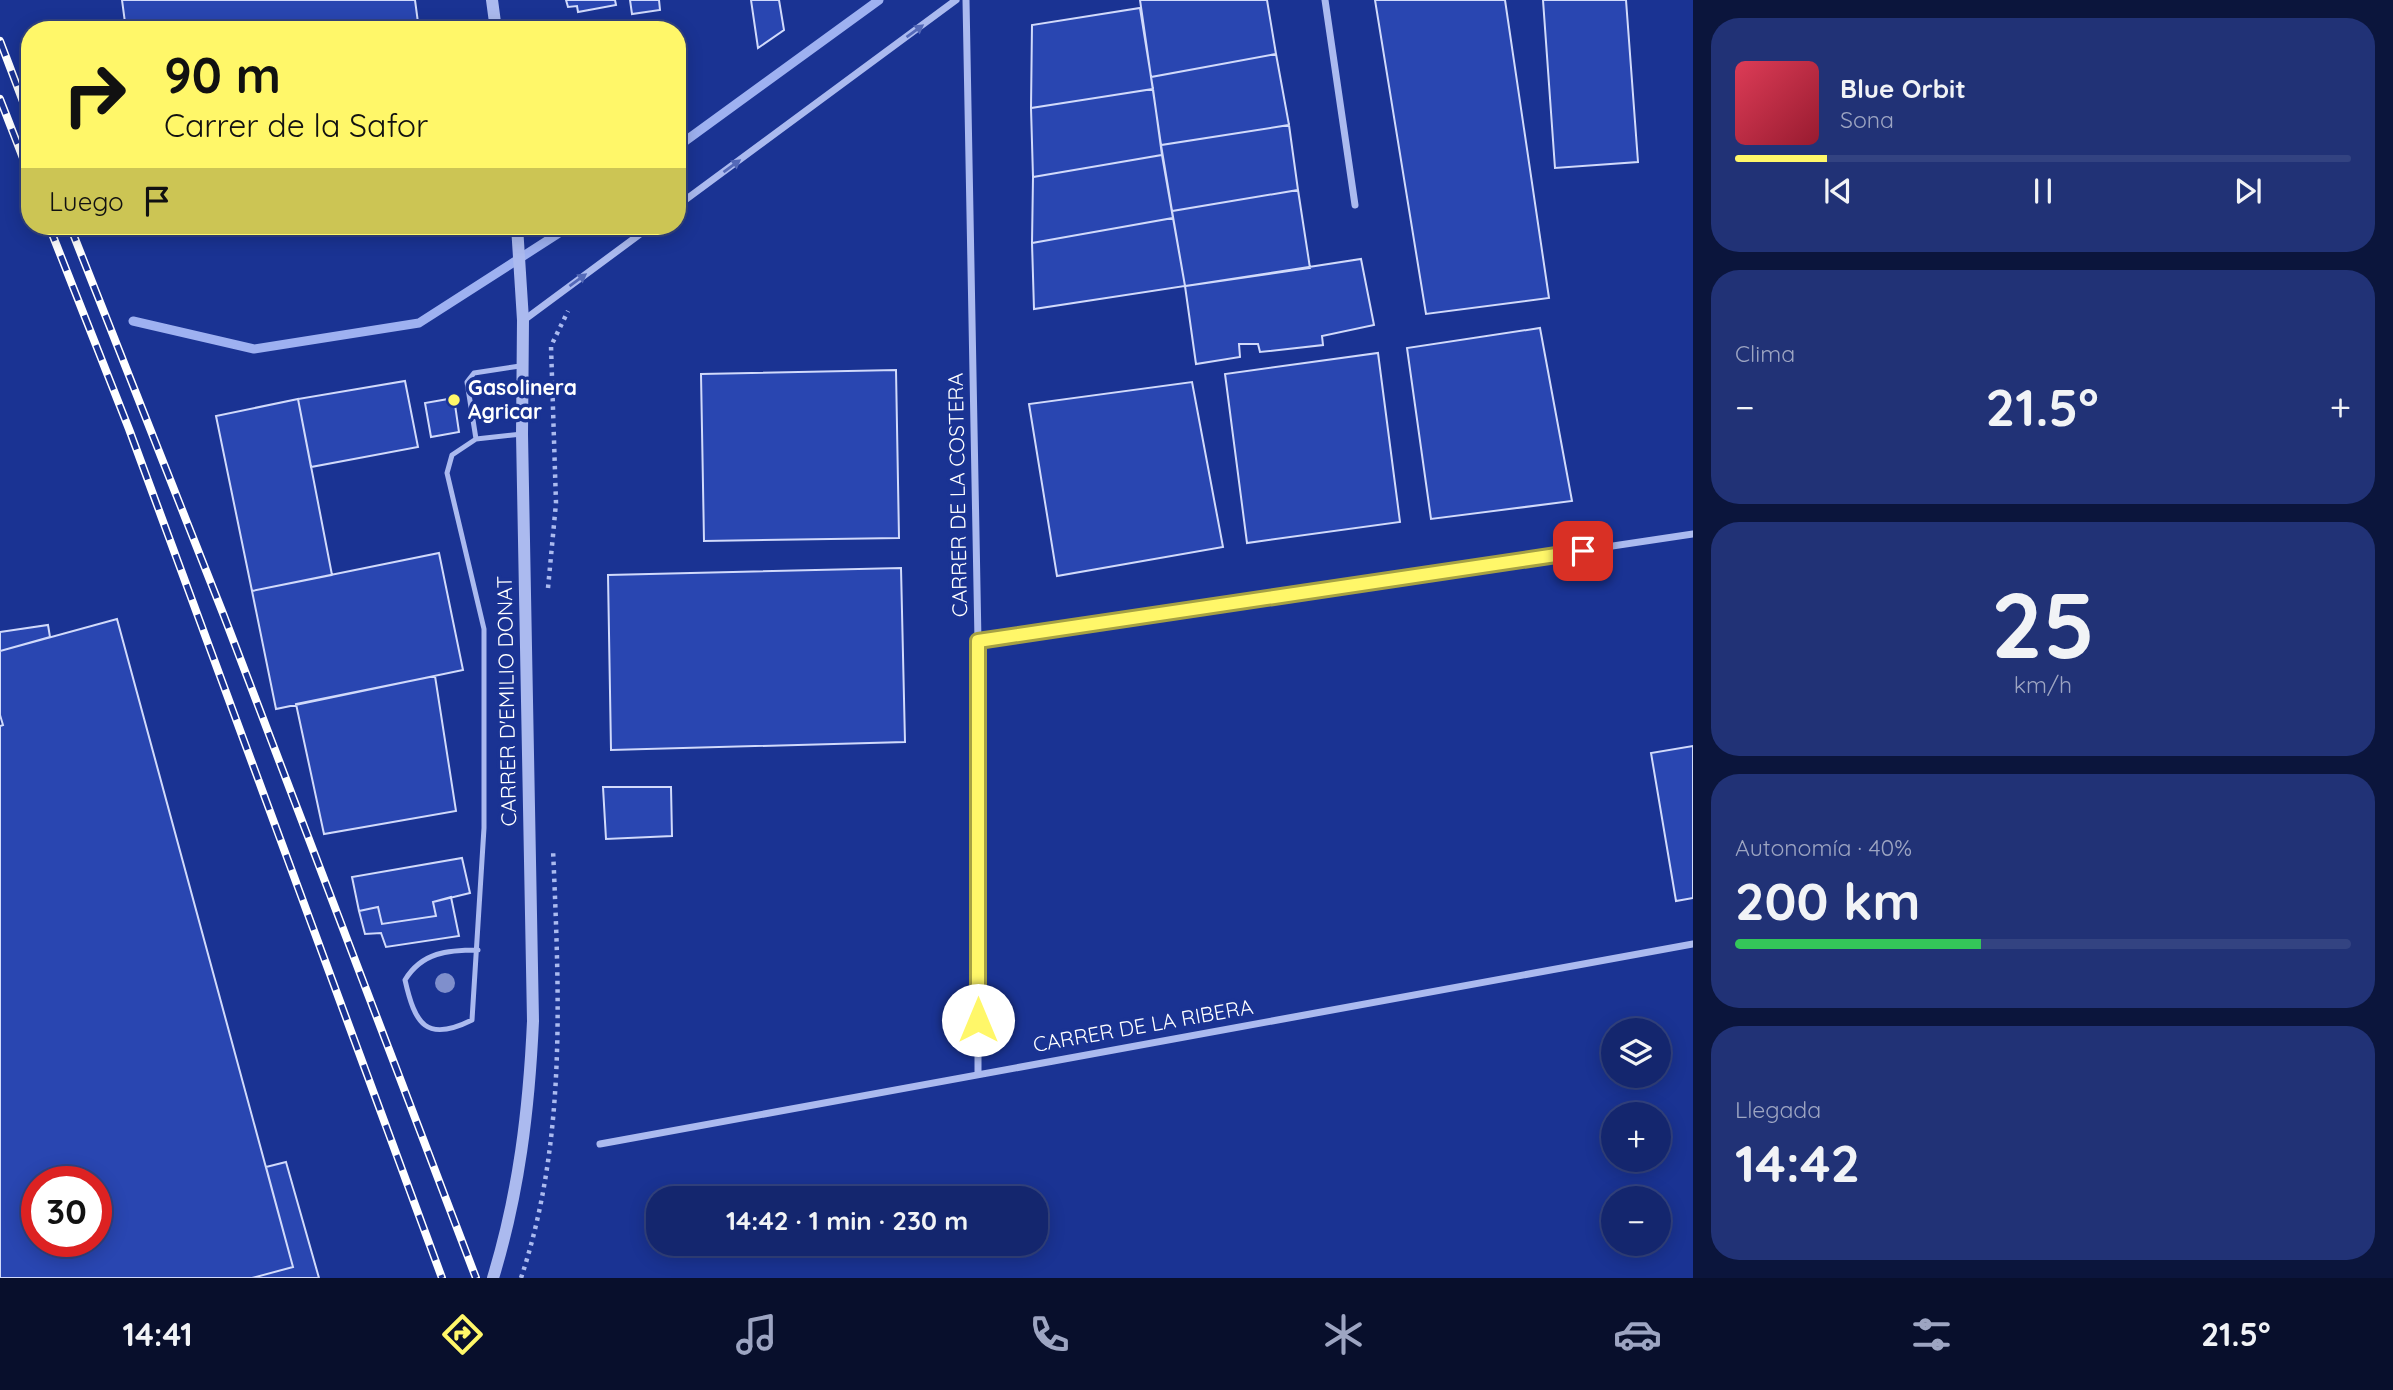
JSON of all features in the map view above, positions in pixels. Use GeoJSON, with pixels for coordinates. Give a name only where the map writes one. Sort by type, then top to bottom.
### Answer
{"type":"FeatureCollection","features":[{"type":"Feature","properties":{"kind":"street"},"geometry":{"type":"LineString","coordinates":[[492,0],[495,21]]}},
{"type":"Feature","properties":{"kind":"street"},"geometry":{"type":"LineString","coordinates":[[686,199],[957,0]]}},
{"type":"Feature","properties":{"kind":"street","name":"CARRER DE LA COSTERA"},"geometry":{"type":"LineString","coordinates":[[966,0],[978,641],[978,1074]]}},
{"type":"Feature","properties":{"kind":"street"},"geometry":{"type":"LineString","coordinates":[[1325,0],[1355,205]]}},
{"type":"Feature","properties":{"kind":"street","name":"CARRER D'EMILIO DONAT"},"geometry":{"type":"LineString","coordinates":[[493,1278],[520,1175],[529,1100],[533,1021],[522,434],[523,320],[518,235]]}},
{"type":"Feature","properties":{"kind":"street"},"geometry":{"type":"LineString","coordinates":[[523,320],[639,235]]}},
{"type":"Feature","properties":{"kind":"street"},"geometry":{"type":"LineString","coordinates":[[978,641],[1693,534]]}},
{"type":"Feature","properties":{"kind":"street","name":"CARRER DE LA RIBERA"},"geometry":{"type":"LineString","coordinates":[[600,1144],[1693,944]]}},
{"type":"Feature","properties":{"kind":"lane"},"geometry":{"type":"LineString","coordinates":[[476,439],[467,382],[474,373],[522,365]]}},
{"type":"Feature","properties":{"kind":"lane"},"geometry":{"type":"LineString","coordinates":[[478,950],[454,950],[431,956],[414,966],[405,980],[411,1005],[424,1023],[435,1031],[451,1031],[472,1020],[478,950],[484,828],[484,629],[447,473],[452,455],[476,439],[522,434]]}},
{"type":"Feature","properties":{"kind":"path"},"geometry":{"type":"LineString","coordinates":[[548,592],[556,503],[551,345],[569,310],[582,298],[576,281]]}},
{"type":"Feature","properties":{"kind":"path"},"geometry":{"type":"LineString","coordinates":[[522,1278],[536,1236],[556,1115],[553,844]]}},
{"type":"Feature","properties":{"kind":"building"},"geometry":{"type":"Polygon","coordinates":[[[122,0],[415,0],[418,21],[125,21],[122,0]]]}},
{"type":"Feature","properties":{"kind":"building"},"geometry":{"type":"Polygon","coordinates":[[[566,0],[615,0],[616,5],[578,12],[577,6],[568,7],[566,0]]]}},
{"type":"Feature","properties":{"kind":"building"},"geometry":{"type":"Polygon","coordinates":[[[630,0],[659,0],[660,10],[632,14],[630,0]]]}},
{"type":"Feature","properties":{"kind":"building"},"geometry":{"type":"Polygon","coordinates":[[[751,0],[779,0],[784,30],[758,48],[751,0]]]}},
{"type":"Feature","properties":{"kind":"building"},"geometry":{"type":"Polygon","coordinates":[[[1140,0],[1267,0],[1276,54],[1151,77],[1140,0]]]}},
{"type":"Feature","properties":{"kind":"building"},"geometry":{"type":"Polygon","coordinates":[[[1375,0],[1505,0],[1549,298],[1426,314],[1375,0]]]}},
{"type":"Feature","properties":{"kind":"building"},"geometry":{"type":"Polygon","coordinates":[[[1543,0],[1626,0],[1638,162],[1555,168],[1543,0]]]}},
{"type":"Feature","properties":{"kind":"building"},"geometry":{"type":"Polygon","coordinates":[[[1140,8],[1153,89],[1031,108],[1032,25],[1140,8]]]}},
{"type":"Feature","properties":{"kind":"building"},"geometry":{"type":"Polygon","coordinates":[[[1276,54],[1289,125],[1161,145],[1151,77],[1276,54]]]}},
{"type":"Feature","properties":{"kind":"building"},"geometry":{"type":"Polygon","coordinates":[[[1153,89],[1162,155],[1033,177],[1031,108],[1153,89]]]}},
{"type":"Feature","properties":{"kind":"building"},"geometry":{"type":"Polygon","coordinates":[[[1289,125],[1298,190],[1172,211],[1161,145],[1289,125]]]}},
{"type":"Feature","properties":{"kind":"building"},"geometry":{"type":"Polygon","coordinates":[[[1162,155],[1173,218],[1032,243],[1033,177],[1162,155]]]}},
{"type":"Feature","properties":{"kind":"building"},"geometry":{"type":"Polygon","coordinates":[[[1298,190],[1310,268],[1185,286],[1172,211],[1298,190]]]}},
{"type":"Feature","properties":{"kind":"building"},"geometry":{"type":"Polygon","coordinates":[[[1173,218],[1185,286],[1034,309],[1032,243],[1173,218]]]}},
{"type":"Feature","properties":{"kind":"building"},"geometry":{"type":"Polygon","coordinates":[[[1361,259],[1374,325],[1322,336],[1323,345],[1260,352],[1258,344],[1239,344],[1240,357],[1196,364],[1185,286],[1361,259]]]}},
{"type":"Feature","properties":{"kind":"building"},"geometry":{"type":"Polygon","coordinates":[[[1540,328],[1572,501],[1431,519],[1407,348],[1540,328]]]}},
{"type":"Feature","properties":{"kind":"building"},"geometry":{"type":"Polygon","coordinates":[[[1378,353],[1400,522],[1247,543],[1225,374],[1378,353]]]}},
{"type":"Feature","properties":{"kind":"building"},"geometry":{"type":"Polygon","coordinates":[[[896,370],[899,538],[704,541],[701,374],[896,370]]]}},
{"type":"Feature","properties":{"kind":"building"},"geometry":{"type":"Polygon","coordinates":[[[405,381],[418,447],[311,467],[298,399],[405,381]]]}},
{"type":"Feature","properties":{"kind":"building"},"geometry":{"type":"Polygon","coordinates":[[[1192,382],[1223,547],[1057,576],[1029,404],[1192,382]]]}},
{"type":"Feature","properties":{"kind":"building"},"geometry":{"type":"Polygon","coordinates":[[[454,398],[459,432],[431,437],[425,403],[454,398]]]}},
{"type":"Feature","properties":{"kind":"building"},"geometry":{"type":"Polygon","coordinates":[[[298,399],[332,575],[252,591],[216,416],[298,399]]]}},
{"type":"Feature","properties":{"kind":"building"},"geometry":{"type":"Polygon","coordinates":[[[439,553],[463,670],[276,709],[252,591],[439,553]]]}},
{"type":"Feature","properties":{"kind":"building"},"geometry":{"type":"Polygon","coordinates":[[[901,568],[905,742],[611,750],[608,575],[901,568]]]}},
{"type":"Feature","properties":{"kind":"building"},"geometry":{"type":"Polygon","coordinates":[[[117,619],[293,1267],[252,1278],[0,1278],[0,726],[3,725],[0,715],[0,651],[117,619]]]}},
{"type":"Feature","properties":{"kind":"building"},"geometry":{"type":"Polygon","coordinates":[[[48,625],[50,637],[0,651],[0,632],[48,625]]]}},
{"type":"Feature","properties":{"kind":"building"},"geometry":{"type":"Polygon","coordinates":[[[435,676],[456,811],[324,834],[296,704],[435,676]]]}},
{"type":"Feature","properties":{"kind":"building"},"geometry":{"type":"Polygon","coordinates":[[[1693,746],[1693,898],[1676,901],[1651,753],[1693,746]]]}},
{"type":"Feature","properties":{"kind":"building"},"geometry":{"type":"Polygon","coordinates":[[[603,787],[671,787],[672,836],[606,839],[603,787]]]}},
{"type":"Feature","properties":{"kind":"building"},"geometry":{"type":"Polygon","coordinates":[[[462,858],[470,893],[433,902],[436,916],[382,924],[378,907],[359,911],[352,877],[462,858]]]}},
{"type":"Feature","properties":{"kind":"building"},"geometry":{"type":"Polygon","coordinates":[[[451,897],[459,936],[386,947],[381,933],[365,934],[359,911],[378,907],[382,924],[436,916],[433,902],[451,897]]]}},
{"type":"Feature","properties":{"kind":"building"},"geometry":{"type":"Polygon","coordinates":[[[286,1162],[319,1278],[252,1278],[293,1267],[266,1167],[286,1162]]]}},
{"type":"Feature","properties":{"kind":"waterway"},"geometry":{"type":"LineString","coordinates":[[686,140],[879,0]]}},
{"type":"Feature","properties":{"kind":"waterway"},"geometry":{"type":"LineString","coordinates":[[133,321],[254,349],[419,323],[556,235]]}},
{"type":"Feature","properties":{"kind":"railway"},"geometry":{"type":"LineString","coordinates":[[0,41],[21,96]]}},
{"type":"Feature","properties":{"kind":"railway"},"geometry":{"type":"LineString","coordinates":[[0,99],[21,153]]}},
{"type":"Feature","properties":{"kind":"railway"},"geometry":{"type":"LineString","coordinates":[[53,235],[129,429],[442,1278]]}},
{"type":"Feature","properties":{"kind":"railway"},"geometry":{"type":"LineString","coordinates":[[74,235],[224,616],[476,1278]]}},
{"type":"Feature","properties":{"kind":"place","name":"Gasolinera Agricar"},"geometry":{"type":"Point","coordinates":[454,400]}},
{"type":"Feature","properties":{"kind":"route"},"geometry":{"type":"LineString","coordinates":[[978,1020],[978,641],[1583,551]]}}]}
